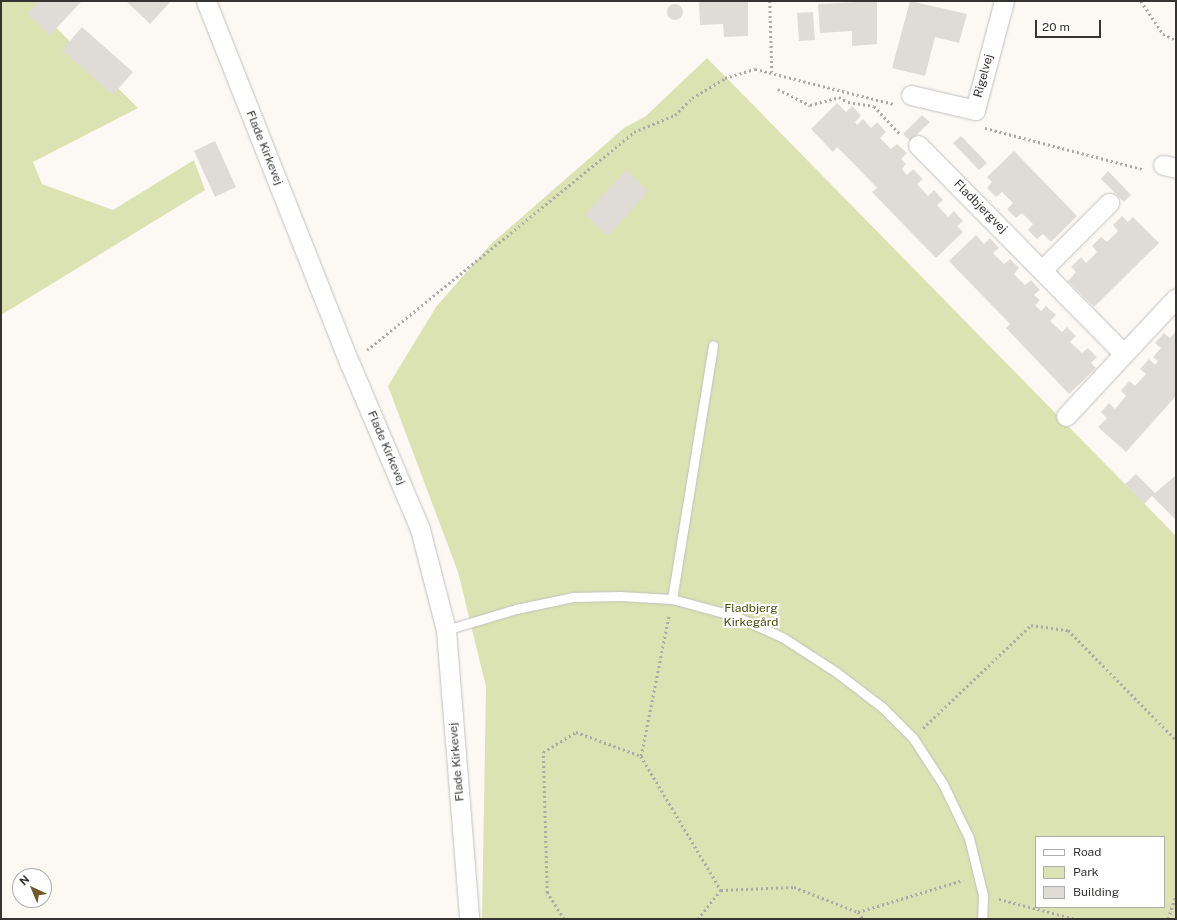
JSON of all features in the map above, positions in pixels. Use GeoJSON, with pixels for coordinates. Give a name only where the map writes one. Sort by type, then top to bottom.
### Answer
{"type":"FeatureCollection","features":[{"type":"Feature","properties":{"kind":"street","name":"Flade Kirkevej"},"geometry":{"type":"LineString","coordinates":[[206,1],[350,364],[420,529],[446,630],[469,919]]}},
{"type":"Feature","properties":{"kind":"street","name":"Rigelvej"},"geometry":{"type":"LineString","coordinates":[[906,100],[975,110],[1004,1]]}},
{"type":"Feature","properties":{"kind":"street","name":"Fladbjergvej"},"geometry":{"type":"LineString","coordinates":[[918,145],[1124,354]]}},
{"type":"Feature","properties":{"kind":"street"},"geometry":{"type":"LineString","coordinates":[[1042,270],[1109,203]]}},
{"type":"Feature","properties":{"kind":"street"},"geometry":{"type":"LineString","coordinates":[[1066,416],[1176,298]]}},
{"type":"Feature","properties":{"kind":"lane"},"geometry":{"type":"LineString","coordinates":[[672,599],[713,345]]}},
{"type":"Feature","properties":{"kind":"lane"},"geometry":{"type":"LineString","coordinates":[[446,630],[516,609],[573,597],[672,599],[735,616],[782,637],[836,672],[882,707],[913,738],[943,784],[969,838],[983,894],[982,919]]}},
{"type":"Feature","properties":{"kind":"path"},"geometry":{"type":"LineString","coordinates":[[770,1],[772,73]]}},
{"type":"Feature","properties":{"kind":"path"},"geometry":{"type":"LineString","coordinates":[[1141,1],[1163,34],[1176,40]]}},
{"type":"Feature","properties":{"kind":"path"},"geometry":{"type":"LineString","coordinates":[[350,364],[634,132],[676,115],[692,98],[725,78],[755,69],[906,100]]}},
{"type":"Feature","properties":{"kind":"path"},"geometry":{"type":"LineString","coordinates":[[778,89],[810,105],[839,97],[848,102],[874,106],[910,145],[918,145]]}},
{"type":"Feature","properties":{"kind":"path"},"geometry":{"type":"LineString","coordinates":[[984,128],[1157,172],[1170,166]]}},
{"type":"Feature","properties":{"kind":"path"},"geometry":{"type":"LineString","coordinates":[[641,756],[672,599]]}},
{"type":"Feature","properties":{"kind":"path"},"geometry":{"type":"LineString","coordinates":[[913,738],[1031,625],[1068,630],[1176,740]]}},
{"type":"Feature","properties":{"kind":"path"},"geometry":{"type":"LineString","coordinates":[[564,919],[547,893],[543,752],[576,732],[641,756],[721,890]]}},
{"type":"Feature","properties":{"kind":"path"},"geometry":{"type":"LineString","coordinates":[[858,912],[978,875]]}},
{"type":"Feature","properties":{"kind":"path"},"geometry":{"type":"LineString","coordinates":[[698,919],[721,890],[794,887],[858,912],[863,919]]}},
{"type":"Feature","properties":{"kind":"path"},"geometry":{"type":"LineString","coordinates":[[983,894],[1035,908]]}},
{"type":"Feature","properties":{"kind":"path"},"geometry":{"type":"LineString","coordinates":[[1168,919],[1176,895]]}},
{"type":"Feature","properties":{"kind":"path"},"geometry":{"type":"LineString","coordinates":[[1035,908],[1076,919]]}},
{"type":"Feature","properties":{"kind":"green space"},"geometry":{"type":"Polygon","coordinates":[[[1,1],[40,1],[36,8],[138,108],[33,162],[42,184],[113,210],[194,160],[205,190],[1,315],[1,1]]]}},
{"type":"Feature","properties":{"kind":"green space","name":"Fladbjerg Kirkegård"},"geometry":{"type":"Polygon","coordinates":[[[707,58],[1176,536],[1176,919],[482,919],[486,687],[458,572],[388,386],[436,307],[491,244],[624,128],[646,116],[707,58]]]}},
{"type":"Feature","properties":{"kind":"building"},"geometry":{"type":"Polygon","coordinates":[[[39,1],[82,1],[50,35],[27,14],[39,1]]]}},
{"type":"Feature","properties":{"kind":"building"},"geometry":{"type":"Polygon","coordinates":[[[126,1],[171,1],[150,24],[126,1]]]}},
{"type":"Feature","properties":{"kind":"building"},"geometry":{"type":"Polygon","coordinates":[[[699,1],[748,1],[748,36],[724,37],[723,24],[700,25],[699,1]]]}},
{"type":"Feature","properties":{"kind":"building"},"geometry":{"type":"Polygon","coordinates":[[[877,1],[877,44],[852,46],[852,31],[820,33],[818,4],[877,1]]]}},
{"type":"Feature","properties":{"kind":"building"},"geometry":{"type":"Polygon","coordinates":[[[910,1],[967,14],[959,43],[935,37],[925,76],[892,68],[910,1]]]}},
{"type":"Feature","properties":{"kind":"building"},"geometry":{"type":"Polygon","coordinates":[[[675,4],[682,9],[683,12],[678,19],[675,20],[668,15],[667,12],[672,5],[675,4]]]}},
{"type":"Feature","properties":{"kind":"building"},"geometry":{"type":"Polygon","coordinates":[[[813,12],[815,40],[799,41],[797,13],[813,12]]]}},
{"type":"Feature","properties":{"kind":"building"},"geometry":{"type":"Polygon","coordinates":[[[82,27],[133,72],[113,95],[62,50],[82,27]]]}},
{"type":"Feature","properties":{"kind":"building"},"geometry":{"type":"Polygon","coordinates":[[[837,103],[846,112],[852,106],[861,116],[855,122],[857,125],[863,119],[871,128],[877,122],[886,132],[880,138],[891,149],[897,144],[907,153],[901,159],[906,164],[902,169],[907,175],[913,169],[923,179],[917,184],[928,196],[934,190],[943,200],[937,205],[948,217],[954,211],[963,221],[957,226],[963,232],[936,258],[872,192],[877,188],[858,168],[837,147],[833,152],[811,129],[837,103]]]}},
{"type":"Feature","properties":{"kind":"building"},"geometry":{"type":"Polygon","coordinates":[[[922,115],[930,122],[910,141],[903,134],[922,115]]]}},
{"type":"Feature","properties":{"kind":"building"},"geometry":{"type":"Polygon","coordinates":[[[961,136],[987,163],[979,170],[953,143],[961,136]]]}},
{"type":"Feature","properties":{"kind":"building"},"geometry":{"type":"Polygon","coordinates":[[[215,141],[236,187],[215,197],[194,151],[215,141]]]}},
{"type":"Feature","properties":{"kind":"building"},"geometry":{"type":"Polygon","coordinates":[[[1014,151],[1077,216],[1051,242],[1043,234],[1037,239],[1028,230],[1033,224],[1022,213],[1016,218],[1007,209],[1013,203],[1002,192],[996,197],[987,188],[992,182],[987,177],[1014,151]]]}},
{"type":"Feature","properties":{"kind":"building"},"geometry":{"type":"Polygon","coordinates":[[[626,170],[648,191],[608,236],[585,215],[626,170]]]}},
{"type":"Feature","properties":{"kind":"building"},"geometry":{"type":"Polygon","coordinates":[[[1108,171],[1131,195],[1124,202],[1101,179],[1108,171]]]}},
{"type":"Feature","properties":{"kind":"building"},"geometry":{"type":"Polygon","coordinates":[[[1122,216],[1128,222],[1133,217],[1159,243],[1094,307],[1068,281],[1076,272],[1071,267],[1081,257],[1086,263],[1097,252],[1092,246],[1101,237],[1107,242],[1118,231],[1113,225],[1122,216]]]}},
{"type":"Feature","properties":{"kind":"building"},"geometry":{"type":"Polygon","coordinates":[[[976,235],[984,244],[990,238],[999,248],[993,253],[1004,264],[1010,259],[1019,268],[1014,274],[1025,285],[1031,280],[1040,290],[1034,295],[1040,300],[1035,305],[1041,311],[1046,306],[1056,315],[1050,321],[1062,332],[1067,327],[1076,336],[1070,342],[1082,353],[1088,348],[1097,357],[1091,363],[1096,368],[1069,394],[1006,328],[1010,324],[949,261],[976,235]]]}},
{"type":"Feature","properties":{"kind":"building"},"geometry":{"type":"Polygon","coordinates":[[[1176,331],[1176,396],[1126,452],[1098,427],[1107,418],[1101,412],[1109,403],[1115,409],[1126,396],[1121,391],[1129,381],[1135,386],[1146,374],[1140,369],[1149,359],[1155,365],[1158,361],[1153,357],[1161,348],[1155,343],[1164,333],[1170,338],[1176,331]]]}},
{"type":"Feature","properties":{"kind":"building"},"geometry":{"type":"Polygon","coordinates":[[[1136,474],[1155,493],[1176,475],[1176,520],[1152,496],[1144,504],[1125,484],[1136,474]]]}}]}
